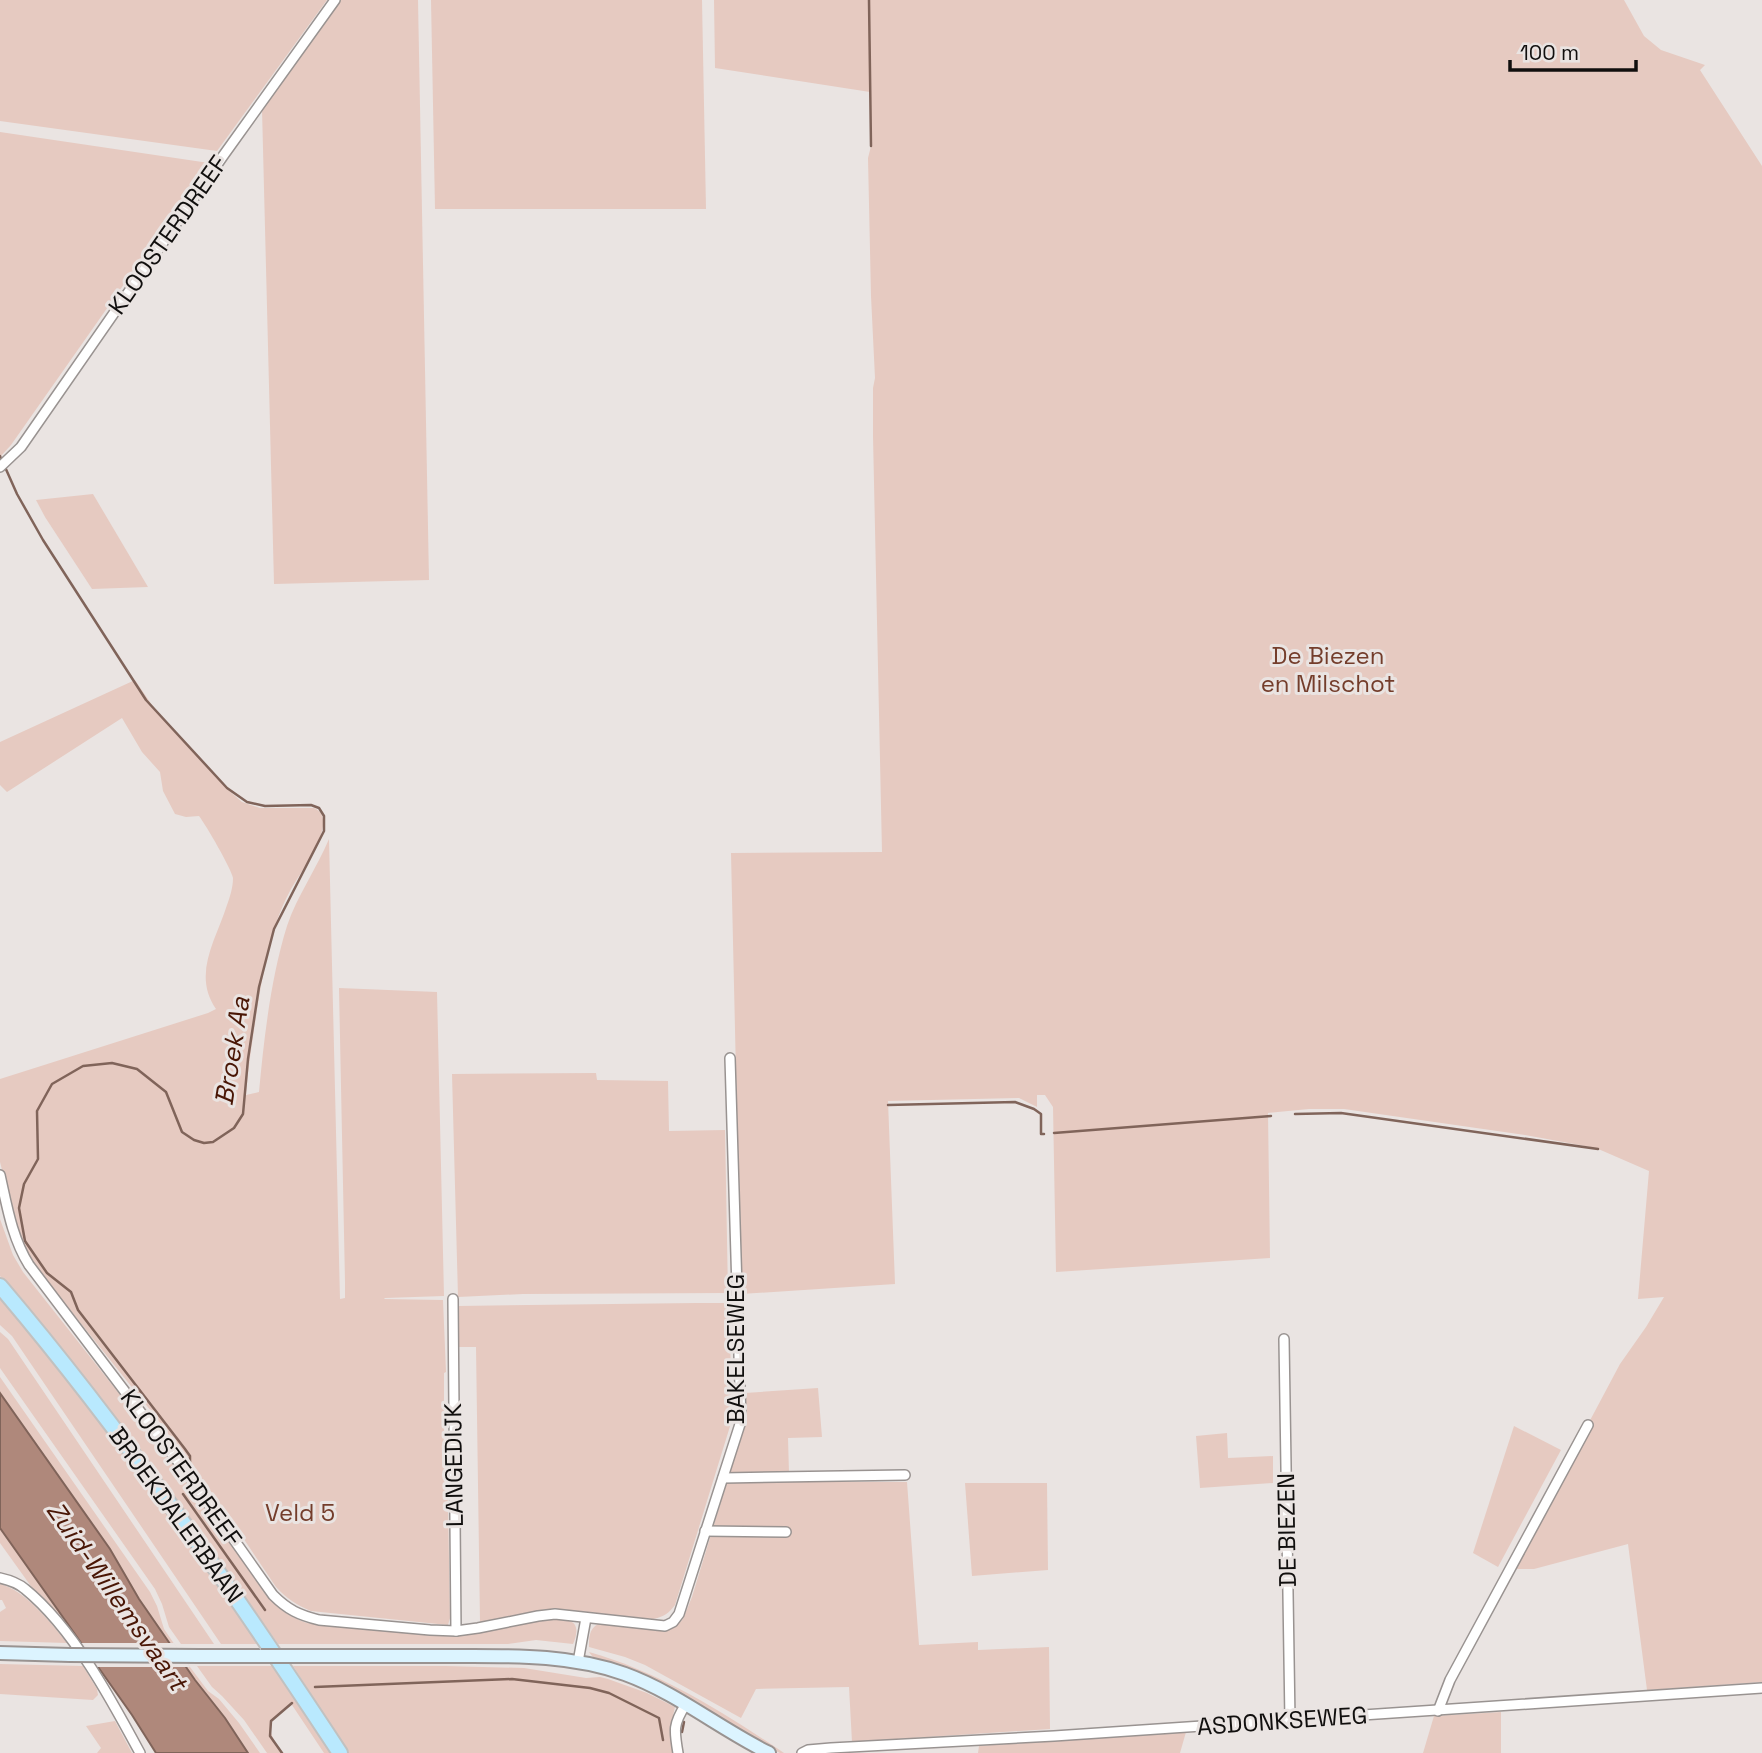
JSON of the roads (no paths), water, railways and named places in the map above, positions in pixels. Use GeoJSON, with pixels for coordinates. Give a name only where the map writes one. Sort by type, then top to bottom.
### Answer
{"type":"FeatureCollection","features":[{"type":"Feature","properties":{"kind":"main road","name":"BROEKDALERBAAN"},"geometry":{"type":"LineString","coordinates":[[0,1286],[132,1452],[268,1643],[340,1753]]}},
{"type":"Feature","properties":{"kind":"street","name":"KLOOSTERDREEF"},"geometry":{"type":"LineString","coordinates":[[0,467],[21,447],[335,0]]}},
{"type":"Feature","properties":{"kind":"street","name":"BAKELSEWEG"},"geometry":{"type":"LineString","coordinates":[[586,1618],[662,1627],[673,1622],[679,1614],[741,1421],[730,1058]]}},
{"type":"Feature","properties":{"kind":"street","name":"KLOOSTERDREEF"},"geometry":{"type":"LineString","coordinates":[[0,1175],[11,1226],[20,1251],[29,1265],[189,1476],[273,1595],[285,1607],[319,1620],[456,1631],[546,1615],[586,1618]]}},
{"type":"Feature","properties":{"kind":"street","name":"LANGEDIJK"},"geometry":{"type":"LineString","coordinates":[[453,1299],[456,1631]]}},
{"type":"Feature","properties":{"kind":"street","name":"DE BIEZEN"},"geometry":{"type":"LineString","coordinates":[[1284,1339],[1290,1721]]}},
{"type":"Feature","properties":{"kind":"street"},"geometry":{"type":"LineString","coordinates":[[1438,1711],[1450,1680],[1588,1425]]}},
{"type":"Feature","properties":{"kind":"street"},"geometry":{"type":"LineString","coordinates":[[723,1478],[905,1475]]}},
{"type":"Feature","properties":{"kind":"street"},"geometry":{"type":"LineString","coordinates":[[705,1531],[786,1532]]}},
{"type":"Feature","properties":{"kind":"street"},"geometry":{"type":"LineString","coordinates":[[0,1578],[24,1588],[54,1617],[95,1674],[140,1753]]}},
{"type":"Feature","properties":{"kind":"street"},"geometry":{"type":"LineString","coordinates":[[578,1662],[586,1618]]}},
{"type":"Feature","properties":{"kind":"street"},"geometry":{"type":"LineString","coordinates":[[0,1653],[523,1656],[578,1662],[623,1674],[653,1686],[769,1753]]}},
{"type":"Feature","properties":{"kind":"street","name":"ASDONKSEWEG"},"geometry":{"type":"LineString","coordinates":[[802,1753],[808,1749],[1290,1721],[1762,1688]]}},
{"type":"Feature","properties":{"kind":"street"},"geometry":{"type":"LineString","coordinates":[[678,1753],[674,1727],[686,1704]]}},
{"type":"Feature","properties":{"kind":"water","name":"Zuid-Willemsvaart"},"geometry":{"type":"Polygon","coordinates":[[[0,1393],[110,1549],[139,1599],[248,1753],[156,1753],[0,1528],[0,1393]]]}},
{"type":"Feature","properties":{"kind":"waterway"},"geometry":{"type":"LineString","coordinates":[[869,0],[871,146]]}},
{"type":"Feature","properties":{"kind":"waterway","name":"Broek Aa"},"geometry":{"type":"LineString","coordinates":[[5,467],[43,540],[146,700],[227,788],[247,802],[265,806],[311,805],[319,808],[324,816],[324,831],[274,929],[259,987],[243,1114],[234,1128],[213,1142],[194,1140],[182,1132],[166,1092],[137,1069],[112,1063],[83,1066],[52,1084],[37,1111],[38,1159],[24,1184],[19,1208],[25,1241],[47,1273],[71,1292],[78,1310],[185,1449],[190,1456],[190,1462]]}},
{"type":"Feature","properties":{"kind":"waterway"},"geometry":{"type":"LineString","coordinates":[[888,1105],[1015,1102],[1041,1114],[1041,1134],[1044,1134]]}},
{"type":"Feature","properties":{"kind":"waterway"},"geometry":{"type":"LineString","coordinates":[[1295,1114],[1341,1113],[1598,1149]]}},
{"type":"Feature","properties":{"kind":"waterway"},"geometry":{"type":"LineString","coordinates":[[1054,1133],[1271,1116]]}},
{"type":"Feature","properties":{"kind":"waterway"},"geometry":{"type":"LineString","coordinates":[[183,1494],[265,1610]]}},
{"type":"Feature","properties":{"kind":"waterway"},"geometry":{"type":"LineString","coordinates":[[315,1687],[512,1679],[590,1688],[609,1693],[659,1718],[663,1740]]}},
{"type":"Feature","properties":{"kind":"waterway"},"geometry":{"type":"LineString","coordinates":[[282,1753],[270,1736],[271,1721],[292,1703]]}},
{"type":"Feature","properties":{"kind":"waterway"},"geometry":{"type":"LineString","coordinates":[[682,1732],[684,1722]]}},
{"type":"Feature","properties":{"kind":"park label","name":"De Biezen en Milschot"},"geometry":{"type":"Point","coordinates":[1328,670]}},
{"type":"Feature","properties":{"kind":"park label","name":"Veld 5"},"geometry":{"type":"Point","coordinates":[300,1513]}}]}
